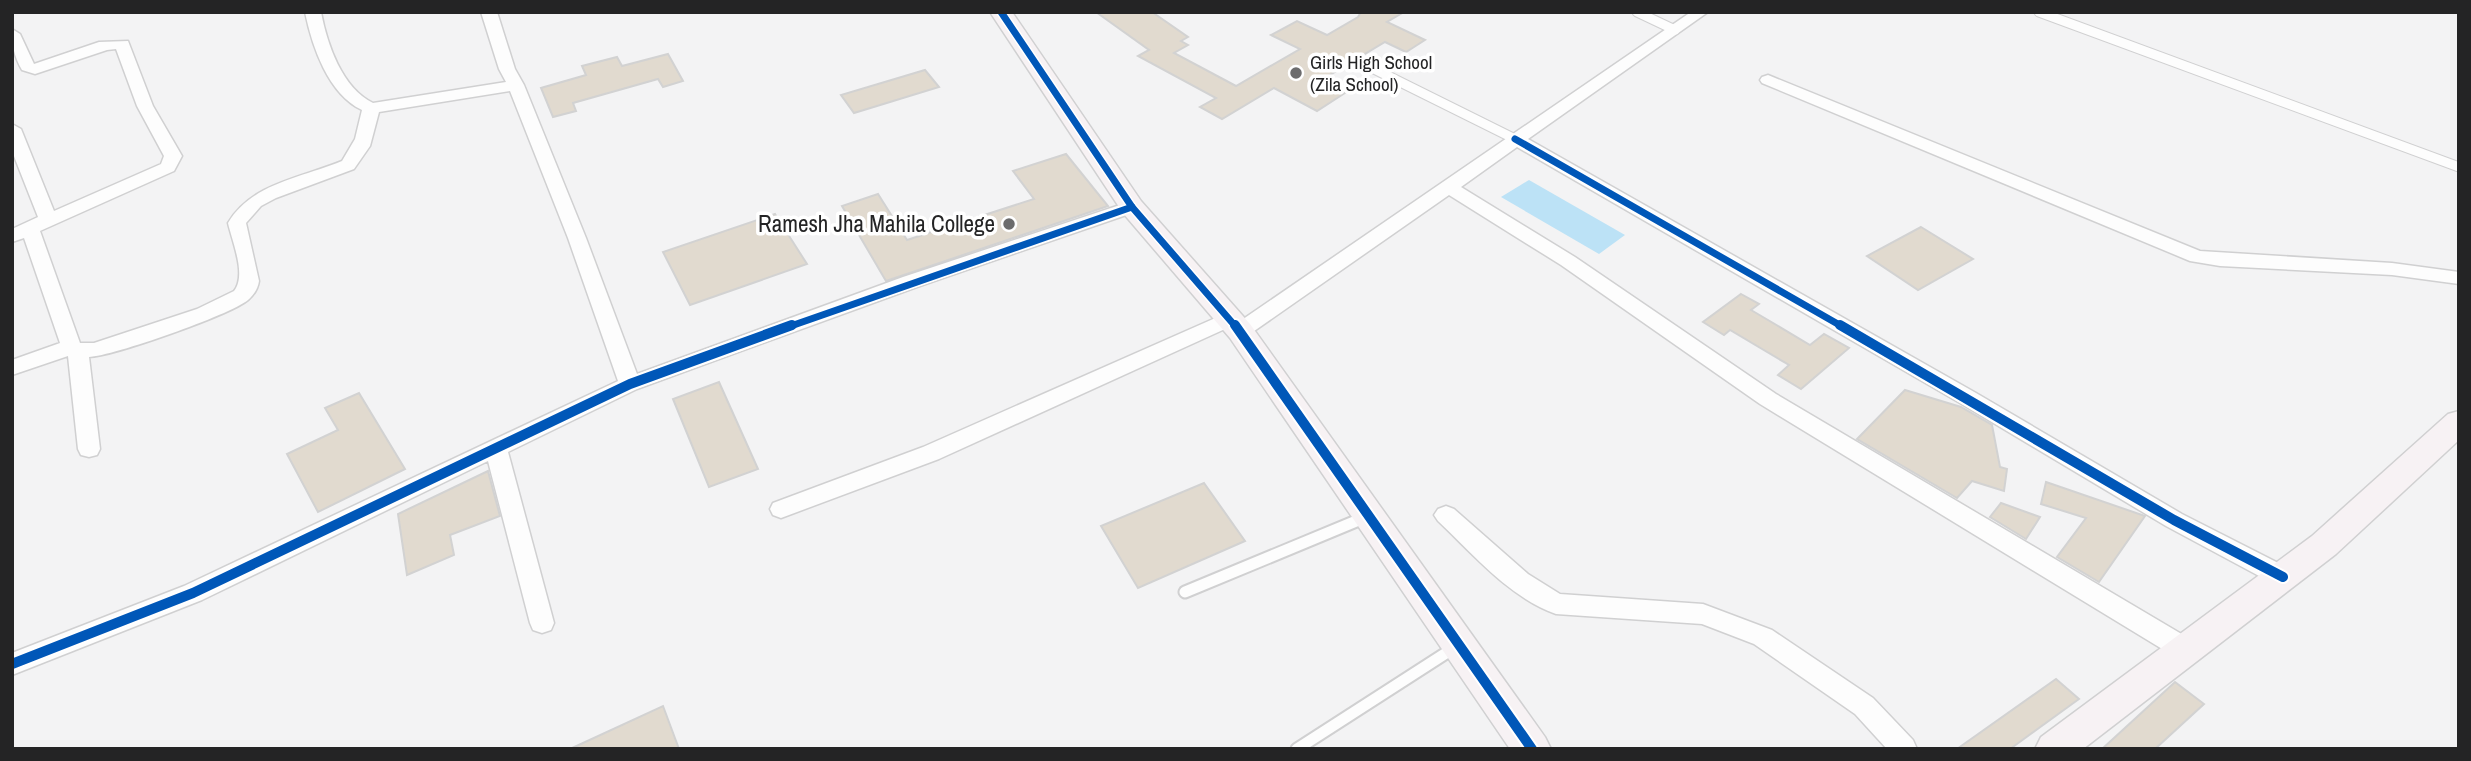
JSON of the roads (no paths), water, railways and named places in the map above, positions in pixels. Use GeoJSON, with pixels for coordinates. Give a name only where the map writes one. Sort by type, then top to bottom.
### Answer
{"type":"FeatureCollection","features":[{"type":"Feature","properties":{"kind":"street"},"geometry":{"type":"LineString","coordinates":[[313,12],[316,27],[346,92],[360,105],[371,108],[516,85]]}},
{"type":"Feature","properties":{"kind":"street"},"geometry":{"type":"LineString","coordinates":[[489,12],[507,69],[516,85],[630,384]]}},
{"type":"Feature","properties":{"kind":"street"},"geometry":{"type":"LineString","coordinates":[[1001,12],[1132,207],[1234,325],[1532,749]]}},
{"type":"Feature","properties":{"kind":"street"},"geometry":{"type":"LineString","coordinates":[[781,509],[931,453],[1234,325],[1447,186],[1701,12]]}},
{"type":"Feature","properties":{"kind":"street"},"geometry":{"type":"LineString","coordinates":[[12,34],[28,67],[35,69],[105,46],[122,44],[145,106],[173,156],[168,167],[21,232],[75,348],[89,449]]}},
{"type":"Feature","properties":{"kind":"street"},"geometry":{"type":"LineString","coordinates":[[1768,80],[2197,257],[2392,269],[2459,278]]}},
{"type":"Feature","properties":{"kind":"street"},"geometry":{"type":"LineString","coordinates":[[12,369],[75,348],[94,350],[214,311],[239,299],[248,290],[249,280],[237,223],[240,215],[247,207],[275,192],[348,165],[355,158],[368,128],[371,108]]}},
{"type":"Feature","properties":{"kind":"street"},"geometry":{"type":"LineString","coordinates":[[12,129],[49,220]]}},
{"type":"Feature","properties":{"kind":"street"},"geometry":{"type":"LineString","coordinates":[[1515,139],[1968,398],[2174,520],[2283,577]]}},
{"type":"Feature","properties":{"kind":"street"},"geometry":{"type":"LineString","coordinates":[[1447,186],[1568,261],[1768,399],[2186,650]]}},
{"type":"Feature","properties":{"kind":"street"},"geometry":{"type":"LineString","coordinates":[[12,664],[193,593],[630,384],[909,282],[1132,207]]}},
{"type":"Feature","properties":{"kind":"street"},"geometry":{"type":"LineString","coordinates":[[2054,749],[2324,545],[2459,422]]}},
{"type":"Feature","properties":{"kind":"street"},"geometry":{"type":"LineString","coordinates":[[496,448],[542,622]]}},
{"type":"Feature","properties":{"kind":"street"},"geometry":{"type":"LineString","coordinates":[[1446,515],[1519,581],[1556,604],[1703,614],[1763,637],[1864,706],[1904,749]]}},
{"type":"Feature","properties":{"kind":"lane"},"geometry":{"type":"LineString","coordinates":[[1637,12],[1675,30]]}},
{"type":"Feature","properties":{"kind":"lane"},"geometry":{"type":"LineString","coordinates":[[2039,12],[2459,167]]}},
{"type":"Feature","properties":{"kind":"lane"},"geometry":{"type":"LineString","coordinates":[[1368,66],[1515,139]]}},
{"type":"Feature","properties":{"kind":"lane"},"geometry":{"type":"LineString","coordinates":[[1185,592],[1369,516]]}},
{"type":"Feature","properties":{"kind":"lane"},"geometry":{"type":"LineString","coordinates":[[1297,749],[1459,645]]}},
{"type":"Feature","properties":{"kind":"water"},"geometry":{"type":"Polygon","coordinates":[[[1529,180],[1625,235],[1599,254],[1501,197],[1529,180]]]}},
{"type":"Feature","properties":{"kind":"place","name":"Girls High School (Zila School)"},"geometry":{"type":"Point","coordinates":[1296,73]}},
{"type":"Feature","properties":{"kind":"place","name":"Ramesh Jha Mahila College"},"geometry":{"type":"Point","coordinates":[1009,224]}}]}
